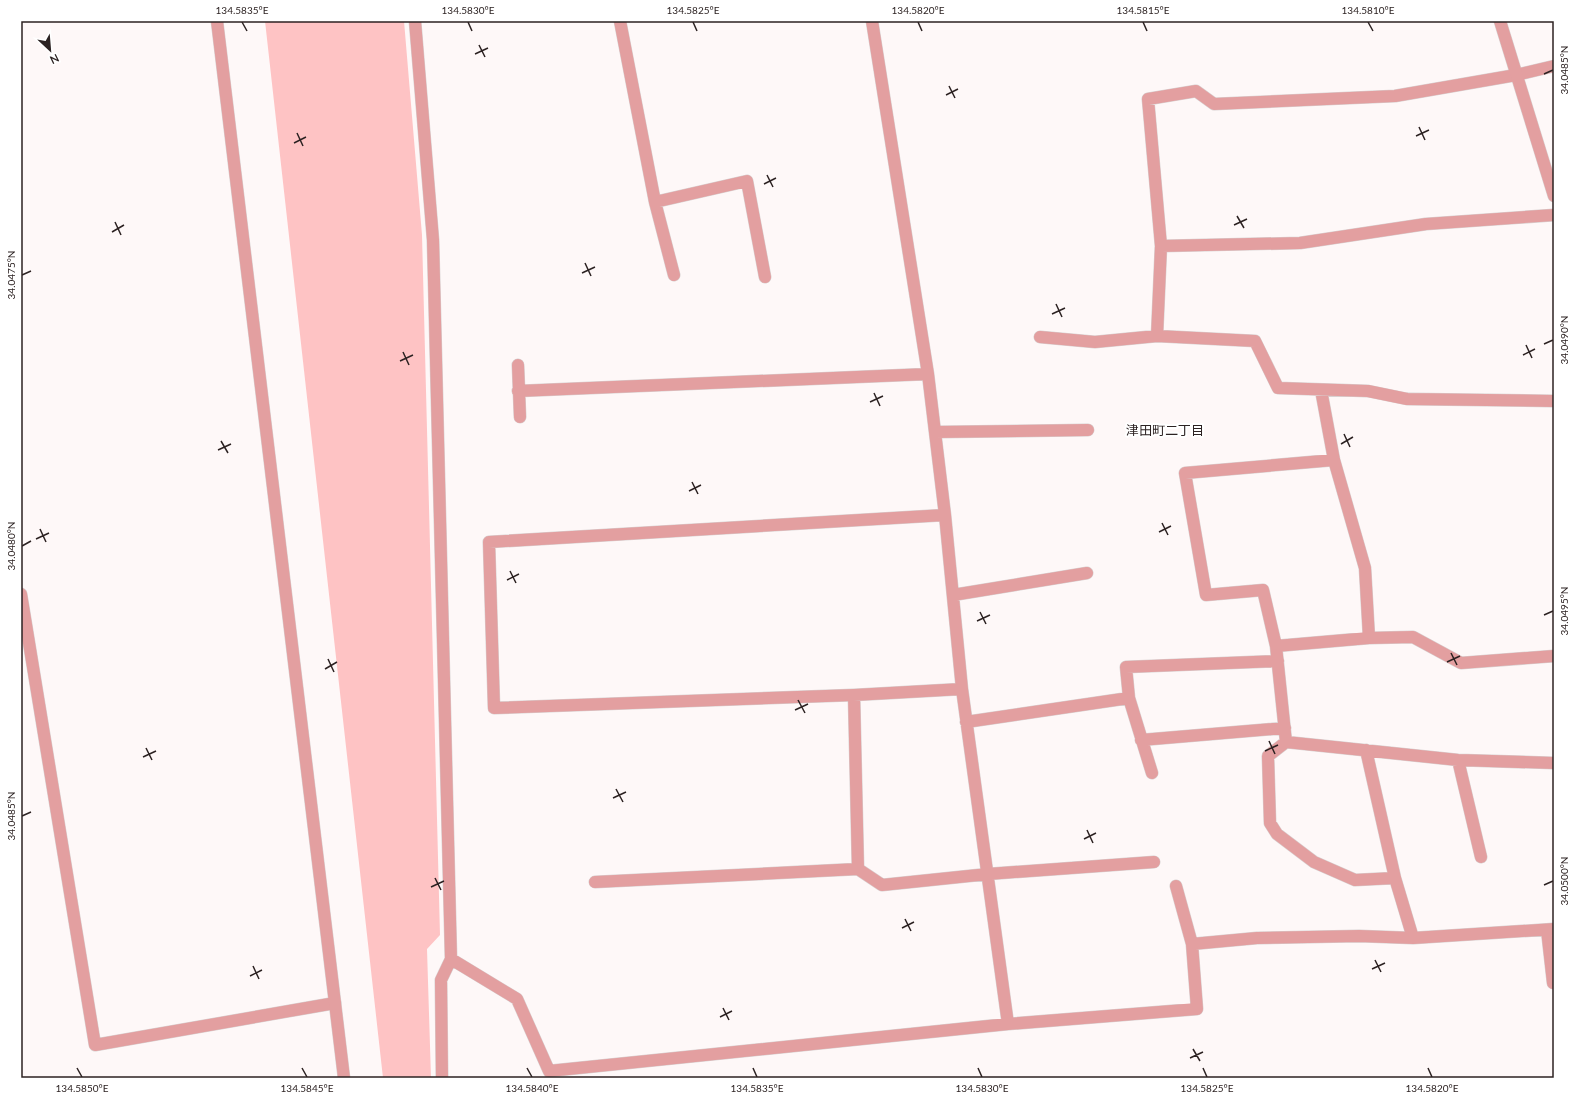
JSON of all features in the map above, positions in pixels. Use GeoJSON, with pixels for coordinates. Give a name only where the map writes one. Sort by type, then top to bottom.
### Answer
{"type":"FeatureCollection","features":[{"type":"Feature","properties":{"kind":"street"},"geometry":{"type":"LineString","coordinates":[[217,21],[344,1078]]}},
{"type":"Feature","properties":{"kind":"street"},"geometry":{"type":"LineString","coordinates":[[415,21],[434,240],[451,959],[441,980],[442,1078]]}},
{"type":"Feature","properties":{"kind":"street"},"geometry":{"type":"LineString","coordinates":[[620,21],[655,202],[674,275]]}},
{"type":"Feature","properties":{"kind":"street"},"geometry":{"type":"LineString","coordinates":[[872,21],[928,374],[945,515],[966,722],[1008,1024]]}},
{"type":"Feature","properties":{"kind":"street"},"geometry":{"type":"LineString","coordinates":[[1500,21],[1554,196]]}},
{"type":"Feature","properties":{"kind":"street"},"geometry":{"type":"LineString","coordinates":[[1156,336],[1162,246],[1148,99],[1196,91],[1214,104],[1396,96],[1516,75],[1554,66]]}},
{"type":"Feature","properties":{"kind":"street"},"geometry":{"type":"LineString","coordinates":[[655,202],[747,181],[765,277]]}},
{"type":"Feature","properties":{"kind":"street"},"geometry":{"type":"LineString","coordinates":[[1162,246],[1300,243],[1426,224],[1554,215]]}},
{"type":"Feature","properties":{"kind":"street"},"geometry":{"type":"LineString","coordinates":[[1040,338],[1096,342],[1156,336],[1256,341],[1278,388],[1368,391],[1407,399],[1554,401]]}},
{"type":"Feature","properties":{"kind":"street"},"geometry":{"type":"LineString","coordinates":[[518,365],[520,416]]}},
{"type":"Feature","properties":{"kind":"street"},"geometry":{"type":"LineString","coordinates":[[518,392],[928,374]]}},
{"type":"Feature","properties":{"kind":"street"},"geometry":{"type":"LineString","coordinates":[[1321,390],[1334,460],[1365,568],[1370,638]]}},
{"type":"Feature","properties":{"kind":"street"},"geometry":{"type":"LineString","coordinates":[[935,432],[1088,430]]}},
{"type":"Feature","properties":{"kind":"street"},"geometry":{"type":"LineString","coordinates":[[1286,742],[1276,646],[1263,590],[1206,596],[1185,473],[1334,460]]}},
{"type":"Feature","properties":{"kind":"street"},"geometry":{"type":"LineString","coordinates":[[945,515],[489,542],[494,708],[854,695],[962,689]]}},
{"type":"Feature","properties":{"kind":"street"},"geometry":{"type":"LineString","coordinates":[[953,595],[1087,573]]}},
{"type":"Feature","properties":{"kind":"street"},"geometry":{"type":"LineString","coordinates":[[21,594],[95,1045],[335,1004]]}},
{"type":"Feature","properties":{"kind":"street"},"geometry":{"type":"LineString","coordinates":[[1276,646],[1370,638],[1413,637],[1461,663],[1554,656]]}},
{"type":"Feature","properties":{"kind":"street"},"geometry":{"type":"LineString","coordinates":[[1152,773],[1129,698],[1126,667],[1278,661]]}},
{"type":"Feature","properties":{"kind":"street"},"geometry":{"type":"LineString","coordinates":[[854,695],[858,870]]}},
{"type":"Feature","properties":{"kind":"street"},"geometry":{"type":"LineString","coordinates":[[966,722],[1129,698]]}},
{"type":"Feature","properties":{"kind":"street"},"geometry":{"type":"LineString","coordinates":[[1141,740],[1285,728]]}},
{"type":"Feature","properties":{"kind":"street"},"geometry":{"type":"LineString","coordinates":[[1395,878],[1355,880],[1314,862],[1277,834],[1270,823],[1268,756],[1286,742],[1458,760],[1554,763]]}},
{"type":"Feature","properties":{"kind":"street"},"geometry":{"type":"LineString","coordinates":[[1366,750],[1395,878],[1413,938]]}},
{"type":"Feature","properties":{"kind":"street"},"geometry":{"type":"LineString","coordinates":[[1458,760],[1481,857]]}},
{"type":"Feature","properties":{"kind":"street"},"geometry":{"type":"LineString","coordinates":[[595,882],[858,870],[882,885],[988,874],[1154,862]]}},
{"type":"Feature","properties":{"kind":"street"},"geometry":{"type":"LineString","coordinates":[[451,959],[517,999],[549,1071],[1008,1024],[1197,1008],[1192,944],[1176,886]]}},
{"type":"Feature","properties":{"kind":"street"},"geometry":{"type":"LineString","coordinates":[[1192,944],[1257,938],[1359,936],[1413,938],[1551,929],[1552,984]]}},
{"type":"Feature","properties":{"kind":"shaded area"},"geometry":{"type":"Polygon","coordinates":[[[265,21],[404,21],[422,235],[440,935],[427,949],[431,1078],[383,1078],[265,21]]]}},
{"type":"Feature","properties":{"kind":"district","name":"津田町二丁目"},"geometry":{"type":"Point","coordinates":[1165,430]}}]}
